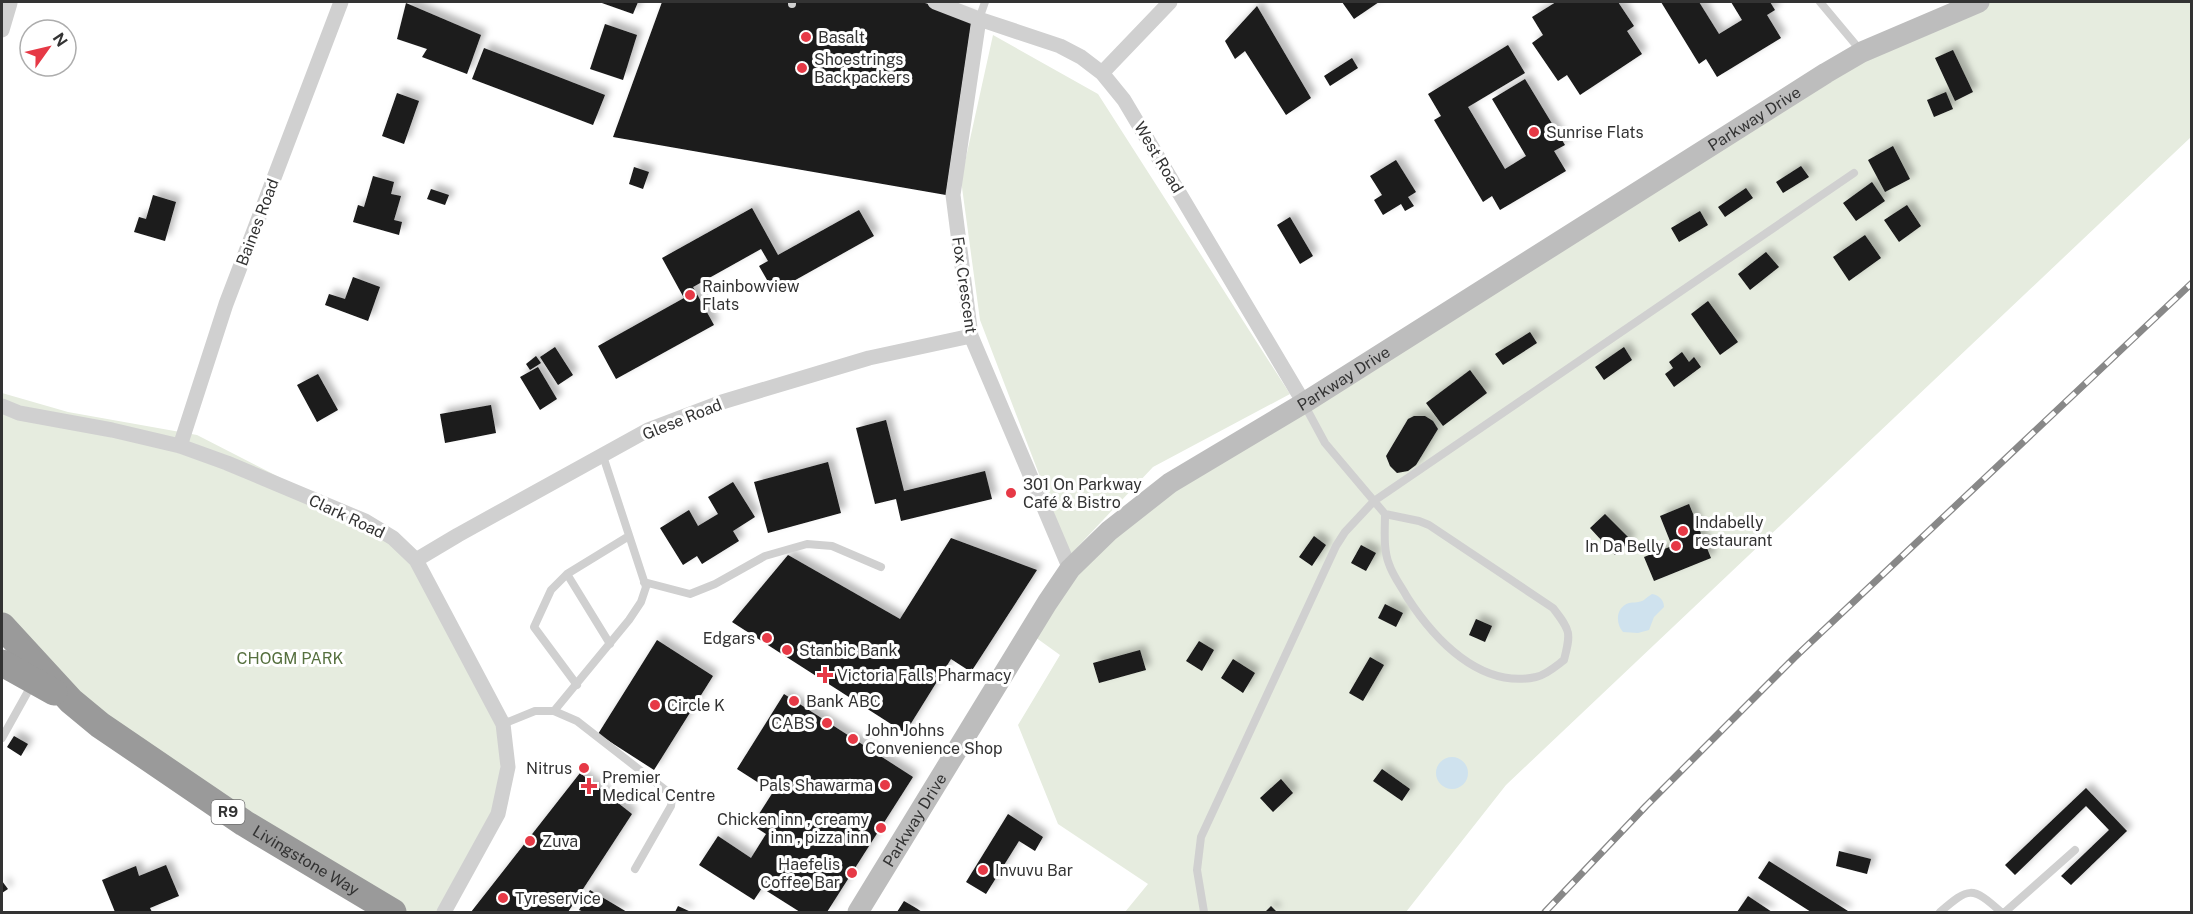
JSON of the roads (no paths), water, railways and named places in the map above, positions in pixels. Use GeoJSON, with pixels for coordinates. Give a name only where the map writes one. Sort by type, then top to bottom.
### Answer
{"type":"FeatureCollection","features":[{"type":"Feature","properties":{"kind":"highway","name":"Livingstone Way"},"geometry":{"type":"LineString","coordinates":[[2,626],[71,701],[100,725],[244,823],[393,912]]}},
{"type":"Feature","properties":{"kind":"highway","name":"Livingstone Way"},"geometry":{"type":"LineString","coordinates":[[2,663],[71,701]]}},
{"type":"Feature","properties":{"kind":"street","name":"Baines Road"},"geometry":{"type":"LineString","coordinates":[[180,446],[226,304],[341,2]]}},
{"type":"Feature","properties":{"kind":"street","name":"West Road"},"geometry":{"type":"LineString","coordinates":[[935,2],[1060,46],[1081,57],[1102,73],[1124,100],[1304,403]]}},
{"type":"Feature","properties":{"kind":"street"},"geometry":{"type":"LineString","coordinates":[[1102,73],[1170,2]]}},
{"type":"Feature","properties":{"kind":"street","name":"Parkway Drive"},"geometry":{"type":"LineString","coordinates":[[858,912],[939,783],[1021,644],[1070,569],[1109,531],[1170,483],[1304,403],[1862,52],[1979,2]]}},
{"type":"Feature","properties":{"kind":"street"},"geometry":{"type":"LineString","coordinates":[[2,30],[10,3]]}},
{"type":"Feature","properties":{"kind":"street","name":"Fox Crescent"},"geometry":{"type":"LineString","coordinates":[[979,19],[953,195],[971,336],[1070,569]]}},
{"type":"Feature","properties":{"kind":"street","name":"Glese Road"},"geometry":{"type":"LineString","coordinates":[[417,560],[648,430],[722,402],[869,358],[971,336]]}},
{"type":"Feature","properties":{"kind":"street","name":"Clark Road"},"geometry":{"type":"LineString","coordinates":[[2,406],[19,413],[112,430],[180,446],[227,463],[365,521],[393,538],[417,560],[503,724],[508,767],[498,814],[444,912]]}},
{"type":"Feature","properties":{"kind":"lane"},"geometry":{"type":"LineString","coordinates":[[979,19],[985,2]]}},
{"type":"Feature","properties":{"kind":"lane"},"geometry":{"type":"LineString","coordinates":[[1820,2],[1862,52]]}},
{"type":"Feature","properties":{"kind":"lane"},"geometry":{"type":"LineString","coordinates":[[1204,912],[1197,870],[1201,837],[1336,546],[1345,532],[1374,501],[1854,173]]}},
{"type":"Feature","properties":{"kind":"lane"},"geometry":{"type":"LineString","coordinates":[[1304,403],[1325,442],[1385,514],[1429,525],[1553,608],[1568,626],[1569,641],[1564,660],[1538,677],[1510,678],[1492,674],[1449,649],[1416,610],[1393,574],[1385,550],[1385,514]]}},
{"type":"Feature","properties":{"kind":"lane"},"geometry":{"type":"LineString","coordinates":[[554,711],[630,620],[641,602],[646,587],[603,456]]}},
{"type":"Feature","properties":{"kind":"lane"},"geometry":{"type":"LineString","coordinates":[[576,685],[534,627],[551,590],[567,574],[629,536]]}},
{"type":"Feature","properties":{"kind":"lane"},"geometry":{"type":"LineString","coordinates":[[644,582],[690,594],[715,584],[765,556],[807,544],[832,546],[881,567]]}},
{"type":"Feature","properties":{"kind":"lane"},"geometry":{"type":"LineString","coordinates":[[567,574],[610,644]]}},
{"type":"Feature","properties":{"kind":"lane"},"geometry":{"type":"LineString","coordinates":[[2,738],[33,682]]}},
{"type":"Feature","properties":{"kind":"lane"},"geometry":{"type":"LineString","coordinates":[[503,724],[535,711],[554,711],[577,721],[668,792],[672,798],[671,806],[635,870]]}},
{"type":"Feature","properties":{"kind":"lane"},"geometry":{"type":"LineString","coordinates":[[2006,912],[2074,850]]}},
{"type":"Feature","properties":{"kind":"lane"},"geometry":{"type":"LineString","coordinates":[[1940,912],[1960,895],[1970,893],[1981,894],[2001,912]]}},
{"type":"Feature","properties":{"kind":"water"},"geometry":{"type":"Polygon","coordinates":[[[1652,594],[1660,598],[1664,607],[1654,617],[1649,630],[1638,633],[1623,632],[1618,620],[1621,608],[1629,603],[1642,601],[1652,594]]]}},
{"type":"Feature","properties":{"kind":"water"},"geometry":{"type":"Polygon","coordinates":[[[1452,757],[1463,762],[1468,773],[1463,784],[1452,789],[1441,784],[1436,773],[1441,762],[1452,757]]]}},
{"type":"Feature","properties":{"kind":"railway"},"geometry":{"type":"LineString","coordinates":[[1545,912],[1646,806],[1794,658],[2192,283]]}},
{"type":"Feature","properties":{"kind":"place","name":"Basalt"},"geometry":{"type":"Point","coordinates":[806,37]}},
{"type":"Feature","properties":{"kind":"place","name":"Shoestrings Backpackers"},"geometry":{"type":"Point","coordinates":[802,68]}},
{"type":"Feature","properties":{"kind":"place","name":"Sunrise Flats"},"geometry":{"type":"Point","coordinates":[1534,132]}},
{"type":"Feature","properties":{"kind":"place","name":"Rainbowview Flats"},"geometry":{"type":"Point","coordinates":[690,295]}},
{"type":"Feature","properties":{"kind":"place","name":"301 On Parkway Café & Bistro"},"geometry":{"type":"Point","coordinates":[1011,493]}},
{"type":"Feature","properties":{"kind":"place","name":"Indabelly restaurant"},"geometry":{"type":"Point","coordinates":[1683,531]}},
{"type":"Feature","properties":{"kind":"place","name":"In Da Belly"},"geometry":{"type":"Point","coordinates":[1676,546]}},
{"type":"Feature","properties":{"kind":"place","name":"Edgars"},"geometry":{"type":"Point","coordinates":[767,638]}},
{"type":"Feature","properties":{"kind":"place","name":"Stanbic Bank"},"geometry":{"type":"Point","coordinates":[787,650]}},
{"type":"Feature","properties":{"kind":"place","name":"Victoria Falls Pharmacy"},"geometry":{"type":"Point","coordinates":[825,675]}},
{"type":"Feature","properties":{"kind":"place","name":"Bank ABC"},"geometry":{"type":"Point","coordinates":[794,701]}},
{"type":"Feature","properties":{"kind":"place","name":"Circle K"},"geometry":{"type":"Point","coordinates":[655,705]}},
{"type":"Feature","properties":{"kind":"place","name":"CABS"},"geometry":{"type":"Point","coordinates":[827,723]}},
{"type":"Feature","properties":{"kind":"place","name":"John Johns Convenience Shop"},"geometry":{"type":"Point","coordinates":[853,739]}},
{"type":"Feature","properties":{"kind":"place","name":"Nitrus"},"geometry":{"type":"Point","coordinates":[584,768]}},
{"type":"Feature","properties":{"kind":"place","name":"Pals Shawarma"},"geometry":{"type":"Point","coordinates":[885,785]}},
{"type":"Feature","properties":{"kind":"place","name":"Premier Medical Centre"},"geometry":{"type":"Point","coordinates":[589,786]}},
{"type":"Feature","properties":{"kind":"place","name":"Chicken inn , creamy inn , pizza inn"},"geometry":{"type":"Point","coordinates":[881,828]}},
{"type":"Feature","properties":{"kind":"place","name":"Zuva"},"geometry":{"type":"Point","coordinates":[530,841]}},
{"type":"Feature","properties":{"kind":"place","name":"Invuvu Bar"},"geometry":{"type":"Point","coordinates":[983,870]}},
{"type":"Feature","properties":{"kind":"place","name":"Haefelis Coffee Bar"},"geometry":{"type":"Point","coordinates":[852,873]}},
{"type":"Feature","properties":{"kind":"place","name":"Tyreservice"},"geometry":{"type":"Point","coordinates":[503,898]}},
{"type":"Feature","properties":{"kind":"park label","name":"CHOGM PARK"},"geometry":{"type":"Point","coordinates":[290,658]}}]}
